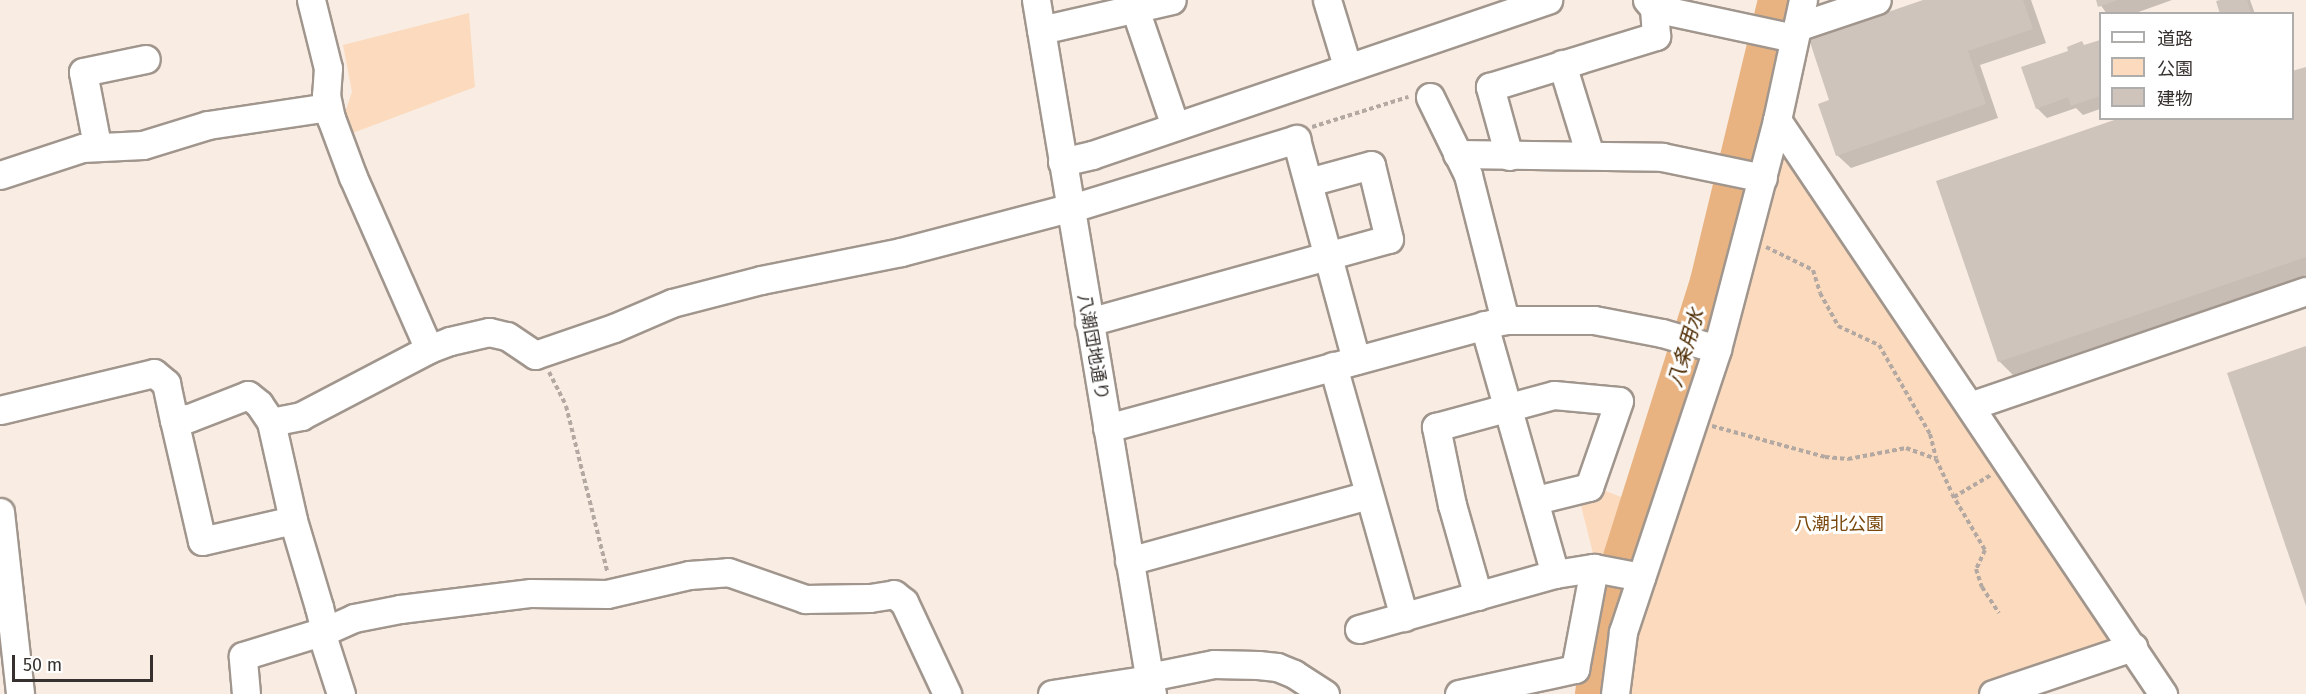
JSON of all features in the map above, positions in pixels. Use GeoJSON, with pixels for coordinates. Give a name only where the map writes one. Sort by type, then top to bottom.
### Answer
{"type":"FeatureCollection","features":[{"type":"Feature","properties":{"kind":"street"},"geometry":{"type":"LineString","coordinates":[[311,0],[328,68],[326,95],[328,107],[353,177],[429,349]]}},
{"type":"Feature","properties":{"kind":"street","name":"八潮団地通り"},"geometry":{"type":"LineString","coordinates":[[1036,0],[1150,683]]}},
{"type":"Feature","properties":{"kind":"street"},"geometry":{"type":"LineString","coordinates":[[1041,30],[1172,0]]}},
{"type":"Feature","properties":{"kind":"street"},"geometry":{"type":"LineString","coordinates":[[1327,0],[1347,66]]}},
{"type":"Feature","properties":{"kind":"street"},"geometry":{"type":"LineString","coordinates":[[1062,162],[1092,155],[1347,66],[1548,0]]}},
{"type":"Feature","properties":{"kind":"street"},"geometry":{"type":"LineString","coordinates":[[1615,694],[1623,632],[1694,421],[1711,347],[1747,237],[1755,176],[1777,120],[1792,33],[1803,0]]}},
{"type":"Feature","properties":{"kind":"street"},"geometry":{"type":"LineString","coordinates":[[1509,156],[1490,87],[1656,36],[1651,4],[1752,27],[1792,33],[1878,0]]}},
{"type":"Feature","properties":{"kind":"street"},"geometry":{"type":"LineString","coordinates":[[1135,9],[1175,126]]}},
{"type":"Feature","properties":{"kind":"street"},"geometry":{"type":"LineString","coordinates":[[97,145],[83,72],[146,59]]}},
{"type":"Feature","properties":{"kind":"street"},"geometry":{"type":"LineString","coordinates":[[1562,64],[1590,155]]}},
{"type":"Feature","properties":{"kind":"street"},"geometry":{"type":"LineString","coordinates":[[1430,97],[1468,176],[1495,322],[1507,406],[1536,500],[1555,574]]}},
{"type":"Feature","properties":{"kind":"street"},"geometry":{"type":"LineString","coordinates":[[0,175],[97,145],[150,144],[208,125],[328,107]]}},
{"type":"Feature","properties":{"kind":"street"},"geometry":{"type":"LineString","coordinates":[[1777,120],[2163,694]]}},
{"type":"Feature","properties":{"kind":"street"},"geometry":{"type":"LineString","coordinates":[[271,422],[301,416],[429,349],[489,332],[507,336],[535,355],[614,328],[672,303],[761,280],[901,252],[1069,208],[1296,139],[1328,258],[1368,495],[1404,617]]}},
{"type":"Feature","properties":{"kind":"street"},"geometry":{"type":"LineString","coordinates":[[1457,154],[1662,157],[1755,176]]}},
{"type":"Feature","properties":{"kind":"street"},"geometry":{"type":"LineString","coordinates":[[1089,322],[1389,240],[1371,165],[1309,182]]}},
{"type":"Feature","properties":{"kind":"street"},"geometry":{"type":"LineString","coordinates":[[1970,406],[2306,291]]}},
{"type":"Feature","properties":{"kind":"street"},"geometry":{"type":"LineString","coordinates":[[1107,428],[1495,322],[1594,320],[1662,333],[1711,347]]}},
{"type":"Feature","properties":{"kind":"street"},"geometry":{"type":"LineString","coordinates":[[0,410],[154,373],[166,383],[202,541],[293,520]]}},
{"type":"Feature","properties":{"kind":"street"},"geometry":{"type":"LineString","coordinates":[[174,420],[189,418],[248,395],[271,422],[293,520],[341,694]]}},
{"type":"Feature","properties":{"kind":"street"},"geometry":{"type":"LineString","coordinates":[[1478,596],[1452,505],[1436,427],[1554,395],[1619,401],[1589,487],[1536,500]]}},
{"type":"Feature","properties":{"kind":"street"},"geometry":{"type":"LineString","coordinates":[[1130,561],[1368,495]]}},
{"type":"Feature","properties":{"kind":"street"},"geometry":{"type":"LineString","coordinates":[[0,512],[20,694]]}},
{"type":"Feature","properties":{"kind":"street"},"geometry":{"type":"LineString","coordinates":[[1359,629],[1555,574],[1594,568],[1641,577]]}},
{"type":"Feature","properties":{"kind":"street"},"geometry":{"type":"LineString","coordinates":[[1459,694],[1575,669],[1594,568]]}},
{"type":"Feature","properties":{"kind":"street"},"geometry":{"type":"LineString","coordinates":[[246,694],[243,656],[323,632],[354,618],[400,609],[531,593],[607,594],[689,575],[728,572],[805,599],[870,598],[894,594],[904,602],[947,694]]}},
{"type":"Feature","properties":{"kind":"street"},"geometry":{"type":"LineString","coordinates":[[1993,694],[2133,647]]}},
{"type":"Feature","properties":{"kind":"street"},"geometry":{"type":"LineString","coordinates":[[1052,694],[1150,683],[1214,664],[1277,667],[1294,674],[1325,694]]}},
{"type":"Feature","properties":{"kind":"path"},"geometry":{"type":"LineString","coordinates":[[1296,139],[1300,131],[1390,101],[1414,96],[1430,97]]}},
{"type":"Feature","properties":{"kind":"path"},"geometry":{"type":"LineString","coordinates":[[1747,237],[1813,270],[1820,293],[1838,326],[1879,345],[1930,434],[1936,459],[1954,497],[1985,550],[1976,569],[1982,587],[1999,614]]}},
{"type":"Feature","properties":{"kind":"path"},"geometry":{"type":"LineString","coordinates":[[535,355],[550,372],[566,406],[608,578]]}},
{"type":"Feature","properties":{"kind":"path"},"geometry":{"type":"LineString","coordinates":[[1694,421],[1825,457],[1848,459],[1906,448],[1936,459]]}},
{"type":"Feature","properties":{"kind":"path"},"geometry":{"type":"LineString","coordinates":[[1954,497],[2009,464]]}},
{"type":"Feature","properties":{"kind":"green space"},"geometry":{"type":"Polygon","coordinates":[[[469,13],[475,87],[350,134],[345,112],[352,92],[343,45],[469,13]]]}},
{"type":"Feature","properties":{"kind":"green space","name":"八潮北公園"},"geometry":{"type":"Polygon","coordinates":[[[1778,136],[2128,645],[1977,694],[1622,694],[1631,632],[1778,136]]]}},
{"type":"Feature","properties":{"kind":"green space"},"geometry":{"type":"Polygon","coordinates":[[[1588,484],[1634,502],[1615,569],[1596,565],[1576,486],[1588,484]]]}},
{"type":"Feature","properties":{"kind":"building"},"geometry":{"type":"Polygon","coordinates":[[[1923,0],[2023,0],[2033,29],[1968,51],[1986,104],[1836,156],[1818,104],[1829,100],[1809,39],[1923,0]]]}},
{"type":"Feature","properties":{"kind":"building"},"geometry":{"type":"Polygon","coordinates":[[[2096,0],[2118,0],[2098,7],[2096,0]]]}},
{"type":"Feature","properties":{"kind":"building"},"geometry":{"type":"Polygon","coordinates":[[[2247,0],[2250,12],[2219,12],[2216,1],[2247,0]]]}},
{"type":"Feature","properties":{"kind":"building"},"geometry":{"type":"Polygon","coordinates":[[[2099,40],[2099,96],[2071,106],[2068,97],[2036,109],[2021,67],[2068,51],[2067,47],[2082,41],[2084,45],[2099,40]]]}},
{"type":"Feature","properties":{"kind":"building"},"geometry":{"type":"Polygon","coordinates":[[[2306,67],[2306,257],[1998,362],[1936,181],[2114,120],[2294,120],[2294,70],[2306,67]]]}},
{"type":"Feature","properties":{"kind":"building"},"geometry":{"type":"Polygon","coordinates":[[[2306,346],[2306,606],[2227,373],[2306,346]]]}},
{"type":"Feature","properties":{"kind":"waterway","name":"八条用水"},"geometry":{"type":"LineString","coordinates":[[1592,694],[1603,611],[1707,281],[1775,0]]}}]}
